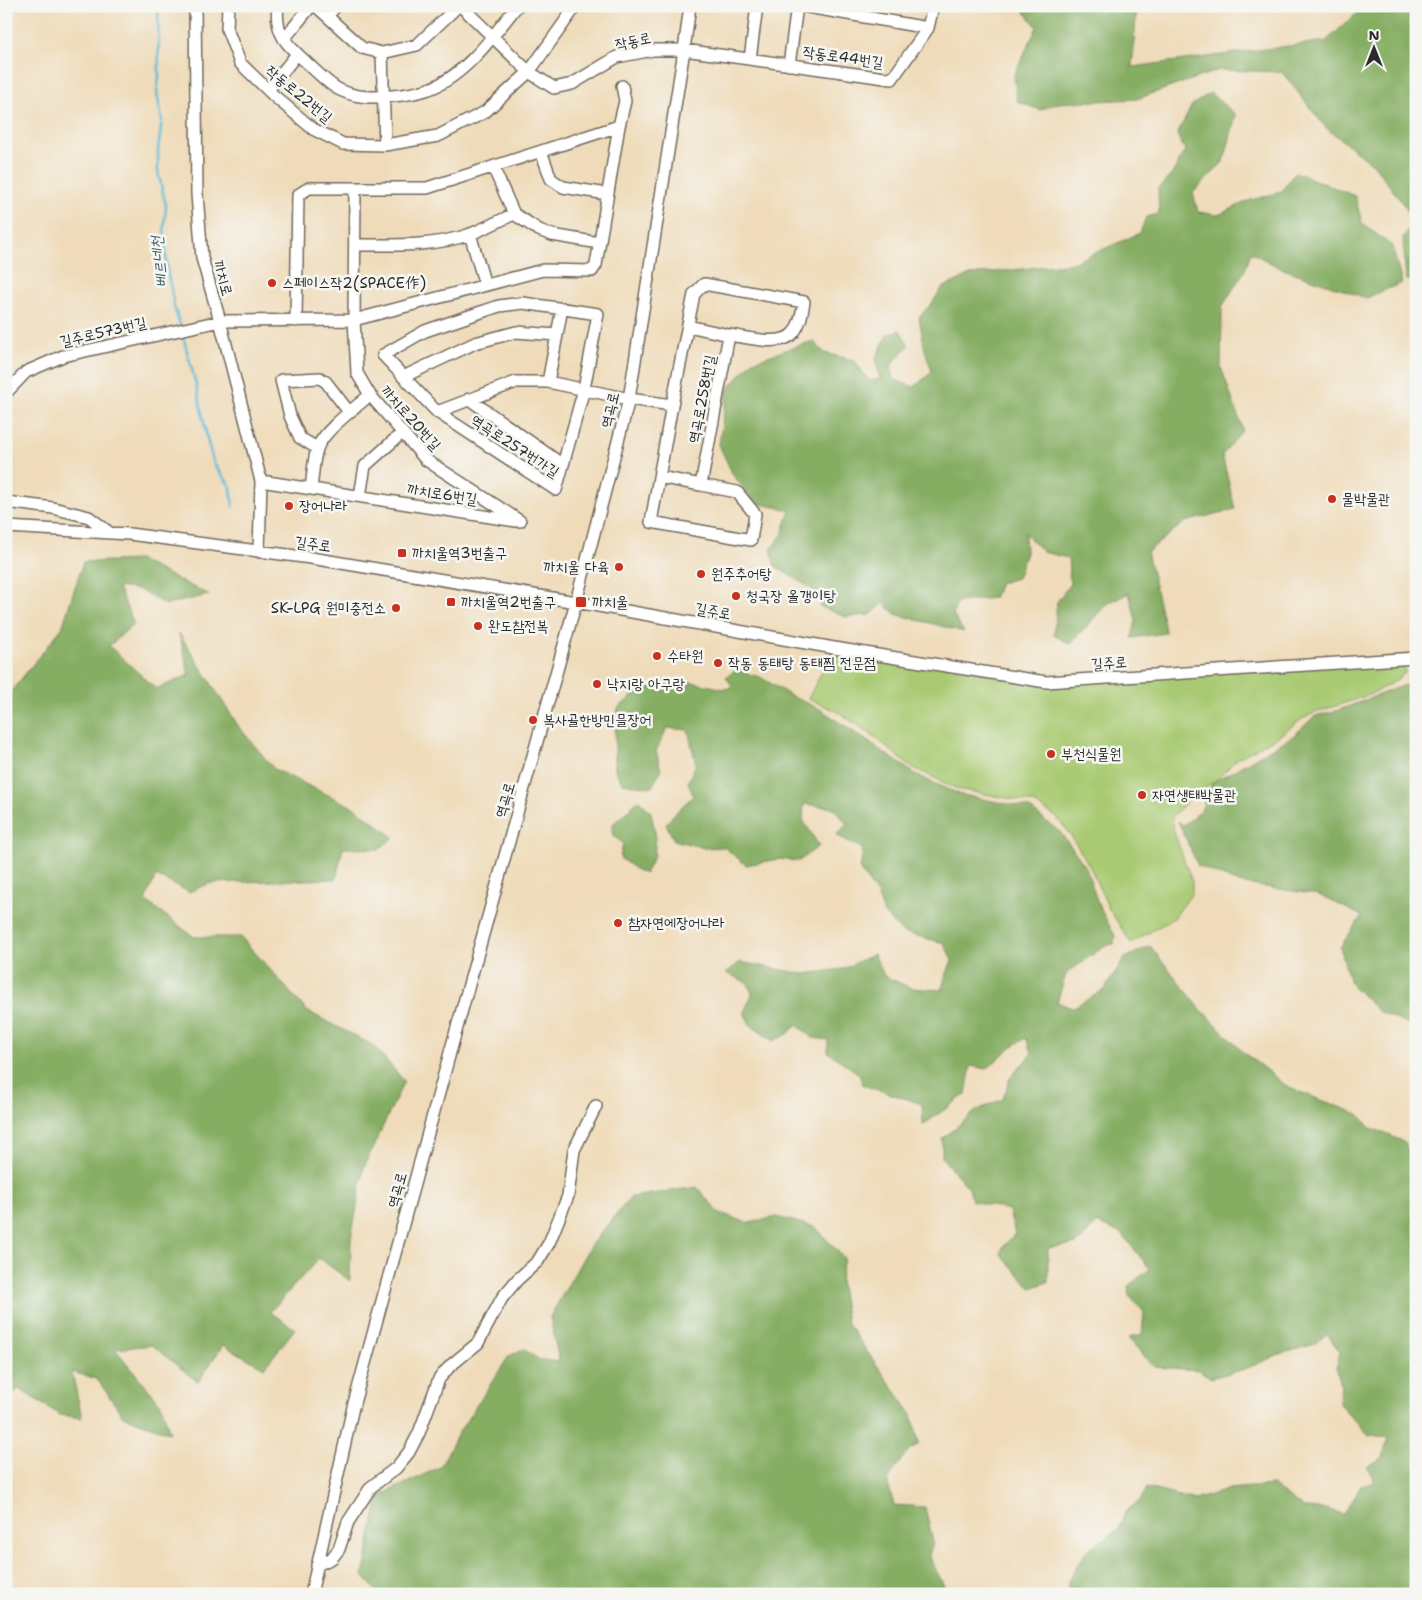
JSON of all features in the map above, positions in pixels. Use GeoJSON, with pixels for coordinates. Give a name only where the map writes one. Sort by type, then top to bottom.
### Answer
{"type":"FeatureCollection","features":[{"type":"Feature","properties":{"kind":"street","name":"까치로"},"geometry":{"type":"LineString","coordinates":[[195,6],[197,194],[202,258],[261,481],[259,552]]}},
{"type":"Feature","properties":{"kind":"street","name":"작동로22번길"},"geometry":{"type":"LineString","coordinates":[[228,6],[227,29],[240,64],[268,90],[313,129],[343,144],[385,145],[438,136],[485,112],[528,72],[576,6]]}},
{"type":"Feature","properties":{"kind":"street"},"geometry":{"type":"LineString","coordinates":[[278,6],[276,19],[281,36],[297,54],[338,90],[360,98],[410,94],[431,88],[455,75],[492,37],[517,6]]}},
{"type":"Feature","properties":{"kind":"street"},"geometry":{"type":"LineString","coordinates":[[284,39],[311,6]]}},
{"type":"Feature","properties":{"kind":"street"},"geometry":{"type":"LineString","coordinates":[[316,6],[362,48],[382,52],[417,45],[459,6]]}},
{"type":"Feature","properties":{"kind":"street"},"geometry":{"type":"LineString","coordinates":[[327,16],[336,6]]}},
{"type":"Feature","properties":{"kind":"street","name":"작동로"},"geometry":{"type":"LineString","coordinates":[[459,6],[528,72],[554,88],[572,84],[617,57],[653,50],[684,50],[789,65]]}},
{"type":"Feature","properties":{"kind":"street","name":"역곡로"},"geometry":{"type":"LineString","coordinates":[[311,1594],[353,1407],[576,602],[629,399],[690,6]]}},
{"type":"Feature","properties":{"kind":"street"},"geometry":{"type":"LineString","coordinates":[[750,59],[757,6]]}},
{"type":"Feature","properties":{"kind":"street"},"geometry":{"type":"LineString","coordinates":[[789,65],[797,6]]}},
{"type":"Feature","properties":{"kind":"street"},"geometry":{"type":"LineString","coordinates":[[802,6],[928,28],[933,6]]}},
{"type":"Feature","properties":{"kind":"street","name":"작동로44번길"},"geometry":{"type":"LineString","coordinates":[[789,65],[892,79],[928,28]]}},
{"type":"Feature","properties":{"kind":"street"},"geometry":{"type":"LineString","coordinates":[[382,52],[385,145]]}},
{"type":"Feature","properties":{"kind":"street"},"geometry":{"type":"LineString","coordinates":[[268,90],[297,54]]}},
{"type":"Feature","properties":{"kind":"street"},"geometry":{"type":"LineString","coordinates":[[220,321],[354,320],[543,270],[592,272],[596,264],[619,126],[625,101],[622,86]]}},
{"type":"Feature","properties":{"kind":"street"},"geometry":{"type":"LineString","coordinates":[[296,321],[298,196],[309,188],[427,188],[619,126]]}},
{"type":"Feature","properties":{"kind":"street"},"geometry":{"type":"LineString","coordinates":[[541,151],[551,179],[563,187],[607,194]]}},
{"type":"Feature","properties":{"kind":"street"},"geometry":{"type":"LineString","coordinates":[[493,167],[514,214],[539,230],[552,235],[599,243]]}},
{"type":"Feature","properties":{"kind":"street","name":"까치로20번길"},"geometry":{"type":"LineString","coordinates":[[355,188],[354,320],[357,373],[370,395],[426,460],[520,521]]}},
{"type":"Feature","properties":{"kind":"street"},"geometry":{"type":"LineString","coordinates":[[355,245],[416,245],[470,234],[514,214]]}},
{"type":"Feature","properties":{"kind":"street"},"geometry":{"type":"LineString","coordinates":[[470,234],[485,285]]}},
{"type":"Feature","properties":{"kind":"street","name":"역곡로258번길"},"geometry":{"type":"LineString","coordinates":[[704,284],[804,302],[801,319],[794,334],[779,342],[729,335],[701,485],[737,492],[755,514],[751,540],[651,522],[694,294],[704,284]]}},
{"type":"Feature","properties":{"kind":"street","name":"역곡로257번가길"},"geometry":{"type":"LineString","coordinates":[[523,303],[562,308],[598,314],[584,389],[556,490],[437,412],[383,355],[425,331],[499,306],[523,303]]}},
{"type":"Feature","properties":{"kind":"street"},"geometry":{"type":"LineString","coordinates":[[548,382],[562,308]]}},
{"type":"Feature","properties":{"kind":"street","name":"길주로573번길"},"geometry":{"type":"LineString","coordinates":[[6,393],[26,372],[63,356],[220,321]]}},
{"type":"Feature","properties":{"kind":"street"},"geometry":{"type":"LineString","coordinates":[[688,326],[729,335]]}},
{"type":"Feature","properties":{"kind":"street"},"geometry":{"type":"LineString","coordinates":[[403,377],[475,343],[516,332],[557,335]]}},
{"type":"Feature","properties":{"kind":"street"},"geometry":{"type":"LineString","coordinates":[[317,448],[300,438],[290,416],[281,380],[320,378],[326,382],[349,412]]}},
{"type":"Feature","properties":{"kind":"street","name":"역곡로258번길"},"geometry":{"type":"LineString","coordinates":[[437,412],[516,382],[548,382],[629,399],[672,405]]}},
{"type":"Feature","properties":{"kind":"street"},"geometry":{"type":"LineString","coordinates":[[311,488],[317,448],[325,436],[349,412],[370,395]]}},
{"type":"Feature","properties":{"kind":"street"},"geometry":{"type":"LineString","coordinates":[[469,399],[563,465]]}},
{"type":"Feature","properties":{"kind":"street"},"geometry":{"type":"LineString","coordinates":[[360,496],[365,466],[402,432]]}},
{"type":"Feature","properties":{"kind":"street"},"geometry":{"type":"LineString","coordinates":[[659,477],[701,485]]}},
{"type":"Feature","properties":{"kind":"street","name":"까치로6번길"},"geometry":{"type":"LineString","coordinates":[[261,481],[520,521]]}},
{"type":"Feature","properties":{"kind":"street"},"geometry":{"type":"LineString","coordinates":[[6,502],[53,508],[89,517],[110,533]]}},
{"type":"Feature","properties":{"kind":"street","name":"길주로"},"geometry":{"type":"LineString","coordinates":[[6,526],[110,533],[311,558],[1046,682],[1416,658]]}},
{"type":"Feature","properties":{"kind":"street"},"geometry":{"type":"LineString","coordinates":[[317,1565],[332,1558],[339,1549],[348,1522],[371,1487],[396,1468],[409,1452],[419,1433],[439,1379],[450,1366],[478,1344],[502,1298],[538,1261],[549,1243],[568,1196],[574,1150],[596,1106]]}},
{"type":"Feature","properties":{"kind":"green space"},"geometry":{"type":"Polygon","coordinates":[[[1020,6],[1137,6],[1132,67],[1326,41],[1365,6],[1416,6],[1416,281],[1406,280],[1403,239],[1414,219],[1374,165],[1326,128],[1282,72],[1219,70],[1137,99],[1058,103],[1040,110],[1017,101],[1014,75],[1037,27],[1020,6]]]}},
{"type":"Feature","properties":{"kind":"green space"},"geometry":{"type":"Polygon","coordinates":[[[1210,93],[1236,115],[1224,161],[1193,193],[1198,212],[1218,215],[1248,201],[1281,192],[1295,172],[1355,196],[1362,223],[1392,246],[1402,283],[1366,298],[1278,267],[1251,252],[1245,270],[1222,307],[1221,367],[1243,430],[1222,455],[1235,509],[1185,522],[1147,552],[1166,633],[1132,638],[1136,620],[1129,593],[1108,603],[1070,644],[1054,635],[1057,602],[1070,584],[1068,558],[1043,552],[1025,533],[1026,553],[1017,578],[1000,583],[994,598],[957,602],[953,615],[964,632],[895,614],[884,603],[870,615],[846,617],[821,607],[812,589],[775,566],[771,549],[782,535],[790,510],[755,503],[733,475],[719,445],[727,390],[753,361],[813,341],[825,353],[854,360],[869,381],[880,379],[876,358],[887,335],[900,330],[909,346],[891,364],[893,379],[914,387],[932,372],[925,350],[919,317],[942,288],[970,275],[1072,263],[1140,233],[1146,217],[1159,214],[1158,188],[1172,174],[1185,150],[1177,135],[1192,105],[1210,93]]]}},
{"type":"Feature","properties":{"kind":"green space"},"geometry":{"type":"Polygon","coordinates":[[[139,560],[209,595],[165,605],[140,590],[118,587],[134,624],[109,646],[156,689],[189,675],[179,633],[239,727],[274,769],[355,808],[394,837],[379,849],[343,848],[336,879],[211,883],[189,892],[156,876],[145,900],[194,937],[241,937],[307,1011],[374,1046],[404,1081],[364,1167],[351,1239],[350,1281],[319,1258],[270,1312],[295,1329],[264,1368],[223,1345],[198,1382],[152,1345],[115,1349],[161,1404],[170,1433],[123,1416],[97,1379],[72,1372],[82,1418],[60,1415],[19,1389],[6,1398],[6,698],[62,628],[83,562],[139,560]]]}},
{"type":"Feature","properties":{"kind":"green space"},"geometry":{"type":"Polygon","coordinates":[[[834,648],[1046,682],[1403,659],[1405,673],[1392,683],[1369,695],[1314,713],[1302,719],[1277,737],[1238,758],[1216,780],[1192,796],[1172,817],[1174,832],[1192,882],[1192,893],[1174,918],[1131,943],[1109,909],[1089,865],[1068,831],[1055,816],[1034,803],[957,789],[908,765],[875,737],[837,711],[808,699],[834,648]]]}},
{"type":"Feature","properties":{"kind":"green space"},"geometry":{"type":"Polygon","coordinates":[[[736,670],[760,677],[793,697],[820,709],[917,775],[962,795],[1029,808],[1060,832],[1086,867],[1098,904],[1115,936],[1114,944],[1104,946],[1066,974],[1057,1002],[1072,1008],[1104,990],[1125,958],[1150,946],[1200,1008],[1243,1052],[1289,1088],[1359,1114],[1369,1127],[1405,1142],[1416,1176],[1416,1594],[1068,1594],[1068,1581],[1086,1551],[1118,1530],[1126,1511],[1140,1501],[1147,1488],[1195,1500],[1229,1489],[1272,1485],[1303,1508],[1325,1509],[1344,1514],[1361,1486],[1375,1482],[1367,1467],[1383,1457],[1388,1437],[1369,1435],[1339,1404],[1341,1384],[1336,1368],[1340,1352],[1327,1334],[1314,1344],[1278,1355],[1245,1369],[1211,1378],[1199,1370],[1154,1367],[1128,1338],[1142,1335],[1144,1312],[1129,1296],[1128,1286],[1150,1269],[1122,1234],[1097,1223],[1077,1244],[1048,1248],[1048,1282],[1031,1288],[1001,1255],[1003,1246],[1015,1234],[1009,1210],[972,1201],[969,1188],[942,1158],[942,1139],[977,1110],[1003,1099],[1010,1078],[1032,1053],[1026,1038],[1011,1047],[987,1069],[971,1066],[966,1094],[923,1125],[922,1104],[863,1085],[859,1074],[828,1052],[828,1040],[813,1038],[797,1025],[788,1034],[773,1041],[750,1025],[744,1012],[752,994],[748,983],[726,973],[740,962],[804,974],[843,969],[874,954],[884,976],[911,988],[941,990],[952,960],[944,943],[902,932],[884,914],[877,894],[860,870],[863,849],[836,835],[847,824],[834,808],[804,804],[803,820],[819,846],[799,861],[779,859],[746,865],[724,847],[704,848],[674,840],[666,824],[693,796],[688,782],[696,764],[688,730],[667,728],[656,751],[661,770],[652,787],[622,783],[615,770],[615,731],[618,708],[639,691],[681,680],[725,689],[733,687],[726,677],[736,670]]]}},
{"type":"Feature","properties":{"kind":"green space"},"geometry":{"type":"Polygon","coordinates":[[[1416,683],[1416,1028],[1378,1011],[1350,983],[1340,947],[1362,916],[1319,895],[1238,883],[1198,866],[1178,821],[1183,825],[1201,811],[1212,783],[1293,736],[1315,716],[1339,710],[1402,686],[1416,683]]]}},
{"type":"Feature","properties":{"kind":"green space"},"geometry":{"type":"Polygon","coordinates":[[[639,800],[651,812],[656,837],[654,856],[645,874],[620,858],[623,843],[613,836],[612,825],[639,800]]]}},
{"type":"Feature","properties":{"kind":"green space"},"geometry":{"type":"Polygon","coordinates":[[[697,1187],[718,1212],[748,1223],[777,1217],[815,1227],[844,1258],[840,1280],[847,1323],[912,1415],[919,1443],[904,1456],[887,1481],[894,1505],[925,1507],[933,1542],[929,1555],[948,1594],[379,1594],[363,1576],[379,1496],[440,1467],[459,1432],[509,1356],[523,1349],[538,1359],[559,1362],[550,1317],[590,1246],[631,1197],[697,1187]]]}},
{"type":"Feature","properties":{"kind":"waterway","name":"베르네천"},"geometry":{"type":"LineString","coordinates":[[158,6],[159,76],[157,93],[162,120],[158,150],[158,172],[166,206],[164,228],[167,269],[180,325]]}},
{"type":"Feature","properties":{"kind":"waterway","name":"베르네천"},"geometry":{"type":"LineString","coordinates":[[182,333],[197,388],[214,464],[231,487],[233,507]]}},
{"type":"Feature","properties":{"kind":"place","name":"스페이스작2(SPACE作)"},"geometry":{"type":"Point","coordinates":[272,283]}},
{"type":"Feature","properties":{"kind":"place","name":"물박물관"},"geometry":{"type":"Point","coordinates":[1332,499]}},
{"type":"Feature","properties":{"kind":"place","name":"장어나라"},"geometry":{"type":"Point","coordinates":[289,506]}},
{"type":"Feature","properties":{"kind":"place","name":"까치울역3번출구"},"geometry":{"type":"Point","coordinates":[402,553]}},
{"type":"Feature","properties":{"kind":"place","name":"까치울 다육"},"geometry":{"type":"Point","coordinates":[619,567]}},
{"type":"Feature","properties":{"kind":"place","name":"원주추어탕"},"geometry":{"type":"Point","coordinates":[701,574]}},
{"type":"Feature","properties":{"kind":"place","name":"청국장 올갱이탕"},"geometry":{"type":"Point","coordinates":[736,596]}},
{"type":"Feature","properties":{"kind":"place","name":"까치울역2번출구"},"geometry":{"type":"Point","coordinates":[451,602]}},
{"type":"Feature","properties":{"kind":"place","name":"까치울"},"geometry":{"type":"Point","coordinates":[581,602]}},
{"type":"Feature","properties":{"kind":"place","name":"SK-LPG 원미충전소"},"geometry":{"type":"Point","coordinates":[396,608]}},
{"type":"Feature","properties":{"kind":"place","name":"완도참전복"},"geometry":{"type":"Point","coordinates":[478,626]}},
{"type":"Feature","properties":{"kind":"place","name":"수타원"},"geometry":{"type":"Point","coordinates":[657,656]}},
{"type":"Feature","properties":{"kind":"place","name":"작동 동태탕 동태찜 전문점"},"geometry":{"type":"Point","coordinates":[718,663]}},
{"type":"Feature","properties":{"kind":"place","name":"낙지랑 아구랑"},"geometry":{"type":"Point","coordinates":[597,684]}},
{"type":"Feature","properties":{"kind":"place","name":"복사골한방민믈장어"},"geometry":{"type":"Point","coordinates":[533,720]}},
{"type":"Feature","properties":{"kind":"place","name":"부천식물원"},"geometry":{"type":"Point","coordinates":[1051,754]}},
{"type":"Feature","properties":{"kind":"place","name":"자연생태박물관"},"geometry":{"type":"Point","coordinates":[1142,795]}},
{"type":"Feature","properties":{"kind":"place","name":"참자연에장어나라"},"geometry":{"type":"Point","coordinates":[618,923]}}]}
